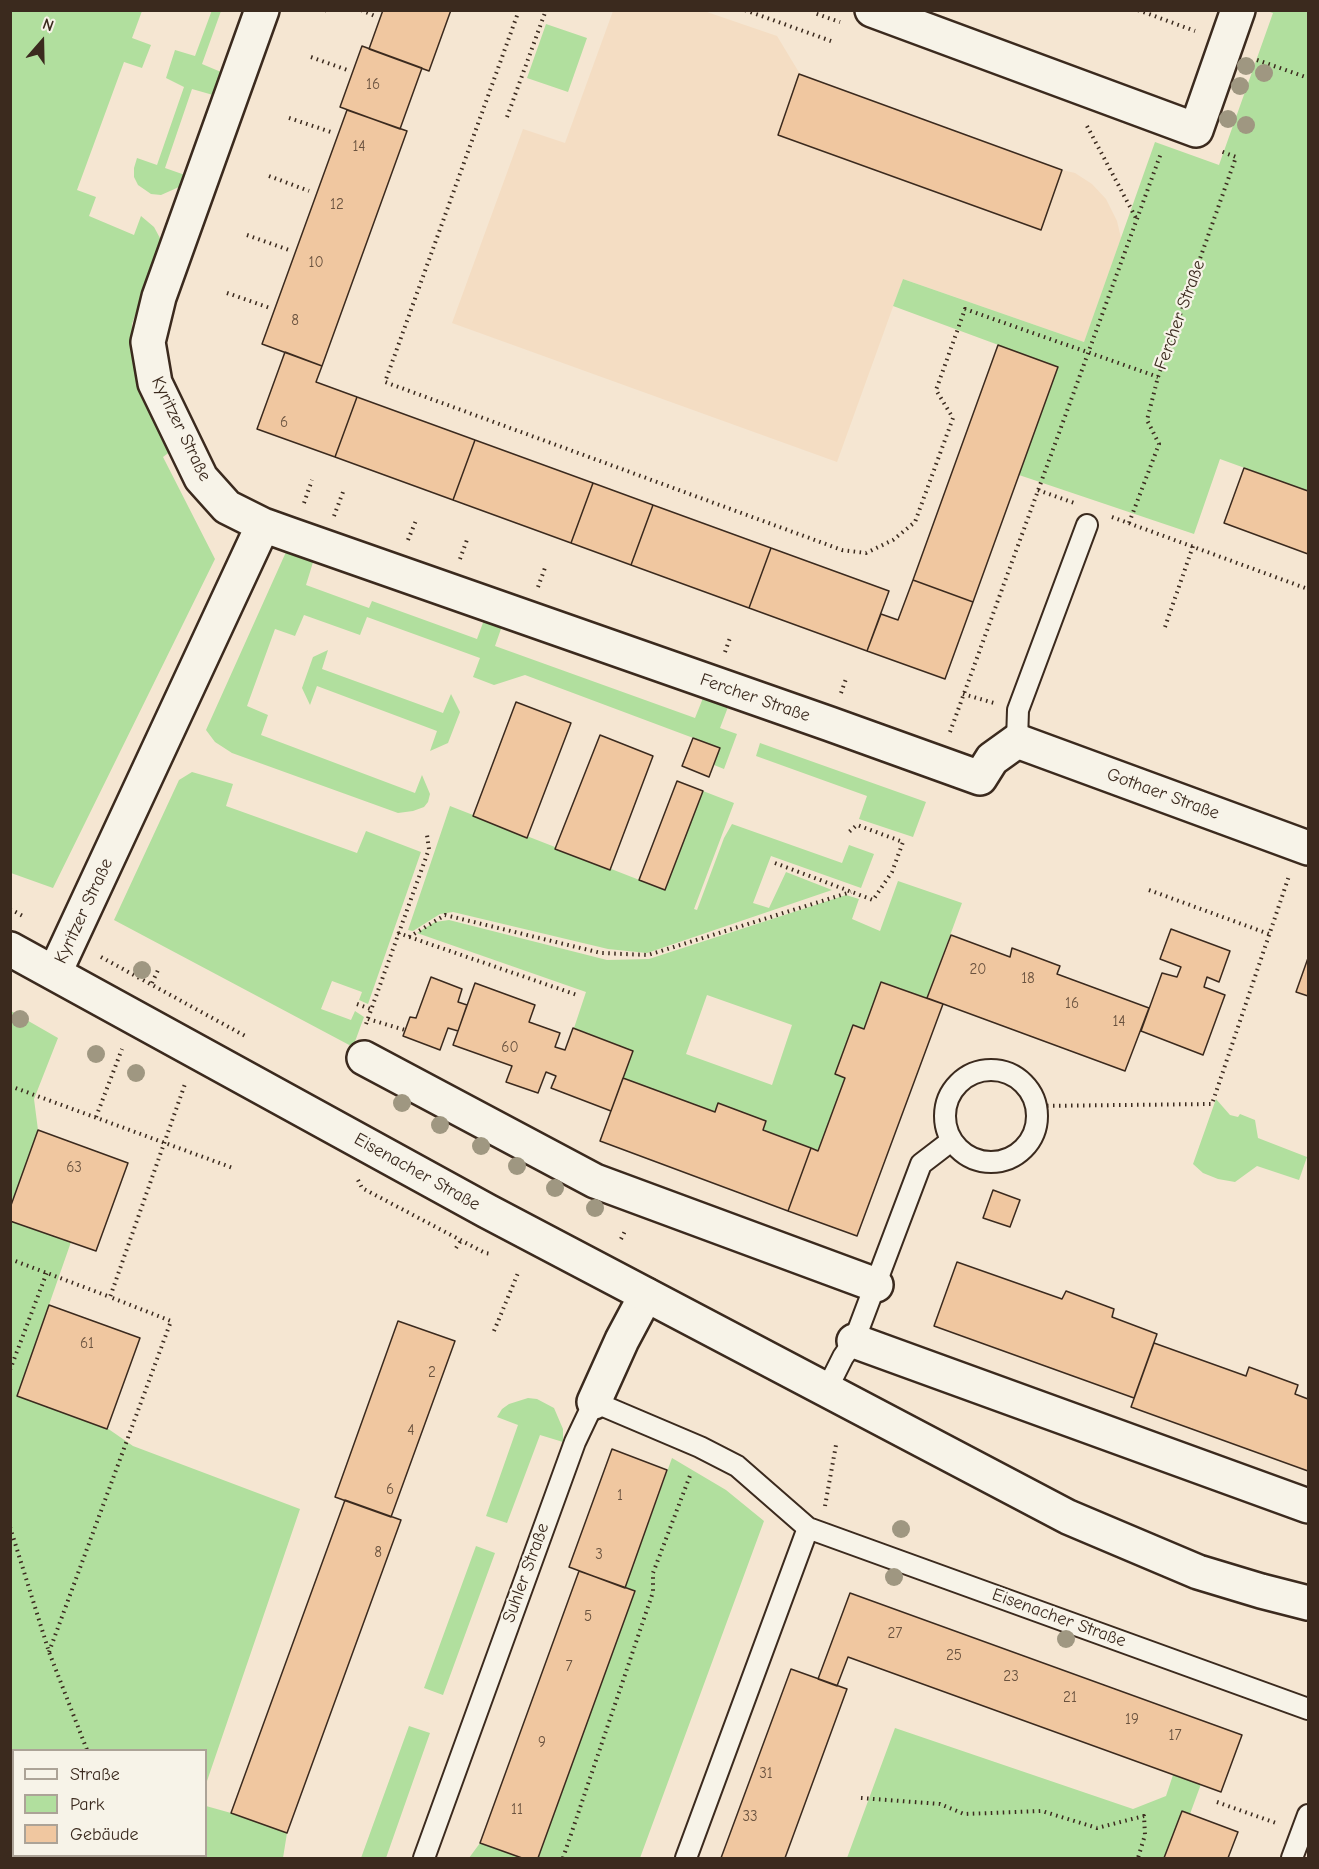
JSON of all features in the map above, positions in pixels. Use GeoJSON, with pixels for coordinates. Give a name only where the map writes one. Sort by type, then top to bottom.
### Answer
{"type":"FeatureCollection","features":[{"type":"Feature","properties":{"kind":"street","name":"Kyritzer Straße"},"geometry":{"type":"LineString","coordinates":[[55,972],[263,525],[227,507],[201,478],[155,383],[148,342],[159,297],[262,10]]}},
{"type":"Feature","properties":{"kind":"street"},"geometry":{"type":"LineString","coordinates":[[872,10],[1184,125],[1226,45],[1239,10]]}},
{"type":"Feature","properties":{"kind":"street","name":"Fercher Straße"},"geometry":{"type":"LineString","coordinates":[[263,525],[980,778],[992,759],[1017,741]]}},
{"type":"Feature","properties":{"kind":"street","name":"Gothaer Straße"},"geometry":{"type":"LineString","coordinates":[[1017,741],[1300,858]]}},
{"type":"Feature","properties":{"kind":"street","name":"Eisenacher Straße"},"geometry":{"type":"LineString","coordinates":[[10,949],[487,1211],[826,1392],[1068,1517],[1198,1572],[1308,1603]]}},
{"type":"Feature","properties":{"kind":"street"},"geometry":{"type":"LineString","coordinates":[[365,1043],[595,1181],[876,1285]]}},
{"type":"Feature","properties":{"kind":"street","name":"Suhler Straße"},"geometry":{"type":"LineString","coordinates":[[594,1402],[622,1340],[646,1295]]}},
{"type":"Feature","properties":{"kind":"street"},"geometry":{"type":"LineString","coordinates":[[855,1341],[1308,1506]]}},
{"type":"Feature","properties":{"kind":"lane"},"geometry":{"type":"LineString","coordinates":[[1017,741],[1018,710],[1087,525]]}},
{"type":"Feature","properties":{"kind":"lane"},"geometry":{"type":"LineString","coordinates":[[982,1070],[998,1070],[1012,1075],[1024,1084],[1033,1097],[1035,1106],[1036,1126],[1030,1141],[1020,1152],[1006,1160],[991,1162],[976,1160],[962,1153],[951,1141],[946,1127],[944,1112],[948,1098],[956,1085],[982,1070]]}},
{"type":"Feature","properties":{"kind":"lane"},"geometry":{"type":"LineString","coordinates":[[826,1392],[843,1357],[855,1341],[921,1164],[951,1141]]}},
{"type":"Feature","properties":{"kind":"lane","name":"Eisenacher Straße"},"geometry":{"type":"LineString","coordinates":[[594,1402],[700,1447],[737,1467],[814,1530],[1308,1709]]}},
{"type":"Feature","properties":{"kind":"lane","name":"Suhler Straße"},"geometry":{"type":"LineString","coordinates":[[424,1858],[554,1498],[575,1442],[594,1402]]}},
{"type":"Feature","properties":{"kind":"lane"},"geometry":{"type":"LineString","coordinates":[[686,1858],[814,1530]]}},
{"type":"Feature","properties":{"kind":"lane"},"geometry":{"type":"LineString","coordinates":[[1292,1858],[1305,1824]]}},
{"type":"Feature","properties":{"kind":"path"},"geometry":{"type":"LineString","coordinates":[[361,10],[375,16]]}},
{"type":"Feature","properties":{"kind":"path"},"geometry":{"type":"LineString","coordinates":[[519,10],[386,382],[842,550],[866,553],[893,540],[915,522],[953,418],[936,390],[965,309],[1158,376]]}},
{"type":"Feature","properties":{"kind":"path"},"geometry":{"type":"LineString","coordinates":[[507,117],[546,10]]}},
{"type":"Feature","properties":{"kind":"path"},"geometry":{"type":"LineString","coordinates":[[745,10],[831,41]]}},
{"type":"Feature","properties":{"kind":"path"},"geometry":{"type":"LineString","coordinates":[[1138,10],[1308,78]]}},
{"type":"Feature","properties":{"kind":"path"},"geometry":{"type":"LineString","coordinates":[[311,57],[347,70]]}},
{"type":"Feature","properties":{"kind":"path"},"geometry":{"type":"LineString","coordinates":[[1092,91],[1084,112],[1086,125],[1137,220]]}},
{"type":"Feature","properties":{"kind":"path"},"geometry":{"type":"LineString","coordinates":[[290,118],[334,133]]}},
{"type":"Feature","properties":{"kind":"path"},"geometry":{"type":"LineString","coordinates":[[940,764],[954,718],[1137,220],[1184,125]]}},
{"type":"Feature","properties":{"kind":"path","name":"Fercher Straße"},"geometry":{"type":"LineString","coordinates":[[1129,523],[1160,444],[1147,420],[1158,376],[1236,157],[1199,144],[1184,125]]}},
{"type":"Feature","properties":{"kind":"path"},"geometry":{"type":"LineString","coordinates":[[269,176],[309,191]]}},
{"type":"Feature","properties":{"kind":"path"},"geometry":{"type":"LineString","coordinates":[[247,236],[289,250]]}},
{"type":"Feature","properties":{"kind":"path"},"geometry":{"type":"LineString","coordinates":[[227,293],[270,308]]}},
{"type":"Feature","properties":{"kind":"path"},"geometry":{"type":"LineString","coordinates":[[301,512],[312,480]]}},
{"type":"Feature","properties":{"kind":"path"},"geometry":{"type":"LineString","coordinates":[[1038,490],[1081,506]]}},
{"type":"Feature","properties":{"kind":"path"},"geometry":{"type":"LineString","coordinates":[[337,508],[343,492]]}},
{"type":"Feature","properties":{"kind":"path"},"geometry":{"type":"LineString","coordinates":[[1110,516],[1308,589]]}},
{"type":"Feature","properties":{"kind":"path"},"geometry":{"type":"LineString","coordinates":[[409,537],[417,518]]}},
{"type":"Feature","properties":{"kind":"path"},"geometry":{"type":"LineString","coordinates":[[461,556],[468,537]]}},
{"type":"Feature","properties":{"kind":"path"},"geometry":{"type":"LineString","coordinates":[[1165,627],[1193,546]]}},
{"type":"Feature","properties":{"kind":"path"},"geometry":{"type":"LineString","coordinates":[[539,583],[546,565]]}},
{"type":"Feature","properties":{"kind":"path"},"geometry":{"type":"LineString","coordinates":[[775,863],[873,900],[892,872],[903,842],[857,825],[849,832]]}},
{"type":"Feature","properties":{"kind":"path"},"geometry":{"type":"LineString","coordinates":[[365,1043],[371,1009],[429,849],[427,835]]}},
{"type":"Feature","properties":{"kind":"path"},"geometry":{"type":"LineString","coordinates":[[1035,1106],[1212,1104],[1269,934],[1300,858]]}},
{"type":"Feature","properties":{"kind":"path"},"geometry":{"type":"LineString","coordinates":[[1149,890],[1269,934]]}},
{"type":"Feature","properties":{"kind":"path"},"geometry":{"type":"LineString","coordinates":[[410,937],[446,915],[601,953],[648,956],[851,892]]}},
{"type":"Feature","properties":{"kind":"path"},"geometry":{"type":"LineString","coordinates":[[398,933],[577,995]]}},
{"type":"Feature","properties":{"kind":"path"},"geometry":{"type":"LineString","coordinates":[[357,1005],[371,1009]]}},
{"type":"Feature","properties":{"kind":"path"},"geometry":{"type":"LineString","coordinates":[[368,1019],[405,1030]]}},
{"type":"Feature","properties":{"kind":"path"},"geometry":{"type":"LineString","coordinates":[[96,1117],[122,1049]]}},
{"type":"Feature","properties":{"kind":"path"},"geometry":{"type":"LineString","coordinates":[[110,1297],[185,1084]]}},
{"type":"Feature","properties":{"kind":"path"},"geometry":{"type":"LineString","coordinates":[[10,1086],[233,1168]]}},
{"type":"Feature","properties":{"kind":"path"},"geometry":{"type":"LineString","coordinates":[[10,1259],[171,1321],[49,1652]]}},
{"type":"Feature","properties":{"kind":"path"},"geometry":{"type":"LineString","coordinates":[[10,1370],[47,1272]]}},
{"type":"Feature","properties":{"kind":"path"},"geometry":{"type":"LineString","coordinates":[[494,1331],[518,1273]]}},
{"type":"Feature","properties":{"kind":"path"},"geometry":{"type":"LineString","coordinates":[[814,1530],[836,1445]]}},
{"type":"Feature","properties":{"kind":"path"},"geometry":{"type":"LineString","coordinates":[[563,1858],[653,1592],[653,1573],[700,1447]]}},
{"type":"Feature","properties":{"kind":"path"},"geometry":{"type":"LineString","coordinates":[[10,1527],[49,1652],[87,1749]]}},
{"type":"Feature","properties":{"kind":"path"},"geometry":{"type":"LineString","coordinates":[[861,1798],[940,1804],[964,1814],[1042,1811],[1096,1828],[1144,1816],[1144,1835],[1138,1858]]}},
{"type":"Feature","properties":{"kind":"path"},"geometry":{"type":"LineString","coordinates":[[1217,1802],[1305,1824]]}},
{"type":"Feature","properties":{"kind":"shaded area"},"geometry":{"type":"Polygon","coordinates":[[[613,11],[704,11],[777,36],[800,74],[1075,173],[1092,184],[1106,199],[1117,221],[1121,238],[1084,342],[903,279],[837,462],[452,323],[523,129],[565,143],[613,11]]]}},
{"type":"Feature","properties":{"kind":"green space"},"geometry":{"type":"Polygon","coordinates":[[[212,10],[221,11],[202,64],[221,72],[213,95],[192,89],[165,168],[185,175],[179,187],[161,195],[151,194],[138,185],[134,177],[137,158],[157,165],[184,87],[166,78],[175,50],[195,56],[212,10]]]}},
{"type":"Feature","properties":{"kind":"green space"},"geometry":{"type":"Polygon","coordinates":[[[10,11],[142,11],[132,38],[151,45],[142,68],[124,62],[77,190],[96,197],[89,216],[134,235],[141,216],[154,227],[161,240],[132,324],[131,350],[137,378],[171,451],[163,457],[215,559],[53,888],[11,873],[10,11]]]}},
{"type":"Feature","properties":{"kind":"green space"},"geometry":{"type":"Polygon","coordinates":[[[1267,11],[1308,11],[1308,491],[1220,459],[1194,534],[1019,475],[1058,367],[893,306],[903,279],[1084,342],[1155,142],[1219,165],[1273,13],[1267,11]]]}},
{"type":"Feature","properties":{"kind":"green space"},"geometry":{"type":"Polygon","coordinates":[[[546,24],[587,38],[568,92],[527,78],[546,24]]]}},
{"type":"Feature","properties":{"kind":"green space"},"geometry":{"type":"Polygon","coordinates":[[[286,552],[314,559],[306,585],[369,608],[372,601],[477,639],[484,620],[502,626],[495,646],[695,718],[703,698],[728,707],[720,728],[737,734],[724,769],[714,765],[720,748],[525,675],[494,685],[473,677],[480,658],[367,617],[360,635],[304,615],[295,636],[275,629],[247,706],[268,715],[261,735],[415,793],[422,775],[430,794],[424,807],[398,813],[232,753],[215,742],[206,730],[286,552]]]}},
{"type":"Feature","properties":{"kind":"green space"},"geometry":{"type":"Polygon","coordinates":[[[328,650],[322,669],[443,713],[451,694],[460,712],[448,743],[430,751],[437,731],[317,686],[310,705],[302,688],[313,657],[328,650]]]}},
{"type":"Feature","properties":{"kind":"green space"},"geometry":{"type":"Polygon","coordinates":[[[760,743],[926,802],[913,837],[859,819],[867,796],[756,756],[760,743]]]}},
{"type":"Feature","properties":{"kind":"green space"},"geometry":{"type":"Polygon","coordinates":[[[192,772],[233,784],[226,806],[357,853],[366,831],[421,852],[368,1004],[359,1000],[362,992],[332,981],[321,1009],[351,1020],[355,1011],[364,1017],[353,1047],[114,920],[179,780],[192,772]]]}},
{"type":"Feature","properties":{"kind":"green space"},"geometry":{"type":"Polygon","coordinates":[[[703,791],[734,803],[694,909],[697,910],[724,838],[732,824],[842,863],[849,845],[874,854],[861,888],[771,856],[753,903],[769,908],[786,872],[832,890],[647,953],[608,949],[453,912],[440,914],[413,931],[408,930],[450,806],[665,890],[703,791]]]}},
{"type":"Feature","properties":{"kind":"green space"},"geometry":{"type":"Polygon","coordinates":[[[898,881],[962,903],[927,998],[881,982],[864,1029],[835,1074],[845,1078],[818,1151],[763,1130],[766,1121],[718,1104],[715,1112],[623,1078],[633,1051],[574,1028],[586,992],[417,933],[435,922],[449,920],[607,960],[649,959],[846,895],[859,899],[852,919],[880,931],[898,881]],[[707,995],[686,1054],[772,1085],[792,1025],[707,995]]]}},
{"type":"Feature","properties":{"kind":"green space"},"geometry":{"type":"Polygon","coordinates":[[[11,1011],[58,1038],[34,1099],[38,1130],[11,1208],[11,1011]]]}},
{"type":"Feature","properties":{"kind":"green space"},"geometry":{"type":"Polygon","coordinates":[[[1216,1099],[1230,1115],[1238,1117],[1240,1114],[1255,1120],[1258,1138],[1307,1157],[1299,1180],[1257,1166],[1235,1182],[1203,1173],[1193,1164],[1216,1099]]]}},
{"type":"Feature","properties":{"kind":"green space"},"geometry":{"type":"Polygon","coordinates":[[[11,1221],[71,1242],[17,1396],[107,1428],[133,1446],[300,1509],[207,1781],[207,1749],[12,1749],[12,1857],[207,1857],[207,1806],[287,1833],[283,1858],[11,1858],[11,1221]]]}},
{"type":"Feature","properties":{"kind":"green space"},"geometry":{"type":"Polygon","coordinates":[[[528,1398],[537,1399],[554,1408],[563,1429],[563,1442],[540,1435],[507,1523],[486,1516],[518,1425],[497,1417],[509,1404],[528,1398]]]}},
{"type":"Feature","properties":{"kind":"green space"},"geometry":{"type":"Polygon","coordinates":[[[672,1458],[726,1490],[764,1521],[640,1858],[538,1858],[635,1591],[625,1588],[672,1458]]]}},
{"type":"Feature","properties":{"kind":"green space"},"geometry":{"type":"Polygon","coordinates":[[[476,1546],[495,1553],[443,1695],[424,1688],[476,1546]]]}},
{"type":"Feature","properties":{"kind":"green space"},"geometry":{"type":"Polygon","coordinates":[[[409,1726],[430,1733],[386,1858],[361,1858],[409,1726]]]}},
{"type":"Feature","properties":{"kind":"green space"},"geometry":{"type":"Polygon","coordinates":[[[895,1728],[1133,1809],[1166,1796],[1173,1775],[1201,1784],[1190,1814],[1182,1811],[1164,1858],[847,1858],[895,1728]]]}},
{"type":"Feature","properties":{"kind":"green space"},"geometry":{"type":"Polygon","coordinates":[[[480,1843],[522,1858],[469,1858],[480,1843]]]}},
{"type":"Feature","properties":{"kind":"building"},"geometry":{"type":"Polygon","coordinates":[[[383,10],[451,10],[429,71],[369,49],[383,10]]]}},
{"type":"Feature","properties":{"kind":"building"},"geometry":{"type":"Polygon","coordinates":[[[362,46],[422,68],[400,129],[340,107],[362,46]]]}},
{"type":"Feature","properties":{"kind":"building"},"geometry":{"type":"Polygon","coordinates":[[[799,74],[1062,170],[1041,230],[778,135],[799,74]]]}},
{"type":"Feature","properties":{"kind":"building"},"geometry":{"type":"Polygon","coordinates":[[[347,110],[407,131],[322,366],[262,344],[347,110]]]}},
{"type":"Feature","properties":{"kind":"building"},"geometry":{"type":"Polygon","coordinates":[[[998,345],[1058,367],[973,602],[913,580],[998,345]]]}},
{"type":"Feature","properties":{"kind":"building"},"geometry":{"type":"Polygon","coordinates":[[[285,352],[322,366],[316,382],[357,397],[335,457],[257,429],[285,352]]]}},
{"type":"Feature","properties":{"kind":"building"},"geometry":{"type":"Polygon","coordinates":[[[357,397],[475,440],[453,500],[335,457],[357,397]]]}},
{"type":"Feature","properties":{"kind":"building"},"geometry":{"type":"Polygon","coordinates":[[[475,440],[593,483],[571,543],[453,500],[475,440]]]}},
{"type":"Feature","properties":{"kind":"building"},"geometry":{"type":"Polygon","coordinates":[[[1244,468],[1308,491],[1308,554],[1224,523],[1244,468]]]}},
{"type":"Feature","properties":{"kind":"building"},"geometry":{"type":"Polygon","coordinates":[[[593,483],[653,505],[631,565],[571,543],[593,483]]]}},
{"type":"Feature","properties":{"kind":"building"},"geometry":{"type":"Polygon","coordinates":[[[653,505],[771,548],[749,608],[631,565],[653,505]]]}},
{"type":"Feature","properties":{"kind":"building"},"geometry":{"type":"Polygon","coordinates":[[[771,548],[889,591],[867,651],[749,608],[771,548]]]}},
{"type":"Feature","properties":{"kind":"building"},"geometry":{"type":"Polygon","coordinates":[[[913,580],[973,602],[945,679],[867,651],[881,614],[898,620],[913,580]]]}},
{"type":"Feature","properties":{"kind":"building"},"geometry":{"type":"Polygon","coordinates":[[[516,702],[571,723],[527,838],[473,816],[516,702]]]}},
{"type":"Feature","properties":{"kind":"building"},"geometry":{"type":"Polygon","coordinates":[[[600,735],[653,756],[610,870],[555,849],[600,735]]]}},
{"type":"Feature","properties":{"kind":"building"},"geometry":{"type":"Polygon","coordinates":[[[693,738],[720,748],[709,777],[682,766],[693,738]]]}},
{"type":"Feature","properties":{"kind":"building"},"geometry":{"type":"Polygon","coordinates":[[[677,781],[703,791],[665,890],[639,880],[677,781]]]}},
{"type":"Feature","properties":{"kind":"building"},"geometry":{"type":"Polygon","coordinates":[[[1171,929],[1230,951],[1219,982],[1207,977],[1204,987],[1225,995],[1203,1055],[1141,1031],[1162,973],[1177,977],[1181,967],[1160,959],[1171,929]]]}},
{"type":"Feature","properties":{"kind":"building"},"geometry":{"type":"Polygon","coordinates":[[[951,935],[1010,957],[1012,948],[1060,966],[1057,974],[1149,1008],[1125,1071],[927,998],[951,935]]]}},
{"type":"Feature","properties":{"kind":"building"},"geometry":{"type":"Polygon","coordinates":[[[1308,958],[1308,996],[1296,992],[1308,958]]]}},
{"type":"Feature","properties":{"kind":"building"},"geometry":{"type":"Polygon","coordinates":[[[431,977],[462,989],[458,1002],[467,1005],[458,1031],[448,1028],[440,1050],[403,1036],[410,1017],[416,1018],[431,977]]]}},
{"type":"Feature","properties":{"kind":"building"},"geometry":{"type":"Polygon","coordinates":[[[881,982],[943,1004],[857,1236],[788,1211],[811,1148],[818,1151],[845,1078],[835,1074],[853,1025],[864,1029],[881,982]]]}},
{"type":"Feature","properties":{"kind":"building"},"geometry":{"type":"Polygon","coordinates":[[[475,983],[535,1005],[529,1022],[560,1033],[555,1047],[565,1050],[573,1028],[633,1051],[611,1111],[551,1088],[556,1076],[546,1072],[538,1093],[506,1082],[512,1066],[453,1045],[475,983]]]}},
{"type":"Feature","properties":{"kind":"building"},"geometry":{"type":"Polygon","coordinates":[[[623,1078],[715,1112],[718,1103],[766,1121],[763,1130],[811,1148],[788,1211],[600,1141],[623,1078]]]}},
{"type":"Feature","properties":{"kind":"building"},"geometry":{"type":"Polygon","coordinates":[[[38,1130],[128,1163],[96,1251],[10,1221],[10,1208],[38,1130]]]}},
{"type":"Feature","properties":{"kind":"building"},"geometry":{"type":"Polygon","coordinates":[[[993,1190],[1020,1200],[1010,1227],[983,1218],[993,1190]]]}},
{"type":"Feature","properties":{"kind":"building"},"geometry":{"type":"Polygon","coordinates":[[[957,1262],[1062,1299],[1066,1291],[1114,1309],[1112,1317],[1157,1334],[1134,1398],[934,1326],[957,1262]]]}},
{"type":"Feature","properties":{"kind":"building"},"geometry":{"type":"Polygon","coordinates":[[[49,1305],[140,1338],[107,1429],[17,1396],[49,1305]]]}},
{"type":"Feature","properties":{"kind":"building"},"geometry":{"type":"Polygon","coordinates":[[[398,1321],[455,1341],[391,1517],[335,1497],[398,1321]]]}},
{"type":"Feature","properties":{"kind":"building"},"geometry":{"type":"Polygon","coordinates":[[[1154,1343],[1246,1376],[1249,1367],[1298,1385],[1295,1394],[1308,1399],[1308,1471],[1131,1407],[1154,1343]]]}},
{"type":"Feature","properties":{"kind":"building"},"geometry":{"type":"Polygon","coordinates":[[[612,1449],[667,1470],[625,1588],[569,1567],[612,1449]]]}},
{"type":"Feature","properties":{"kind":"building"},"geometry":{"type":"Polygon","coordinates":[[[345,1500],[401,1520],[287,1833],[231,1813],[345,1500]]]}},
{"type":"Feature","properties":{"kind":"building"},"geometry":{"type":"Polygon","coordinates":[[[579,1571],[635,1591],[538,1858],[522,1858],[480,1843],[579,1571]]]}},
{"type":"Feature","properties":{"kind":"building"},"geometry":{"type":"Polygon","coordinates":[[[850,1593],[1242,1735],[1221,1792],[848,1657],[837,1686],[818,1679],[850,1593]]]}},
{"type":"Feature","properties":{"kind":"building"},"geometry":{"type":"Polygon","coordinates":[[[791,1669],[847,1689],[785,1858],[721,1858],[791,1669]]]}},
{"type":"Feature","properties":{"kind":"building"},"geometry":{"type":"Polygon","coordinates":[[[1182,1811],[1238,1832],[1228,1858],[1164,1858],[1182,1811]]]}}]}
